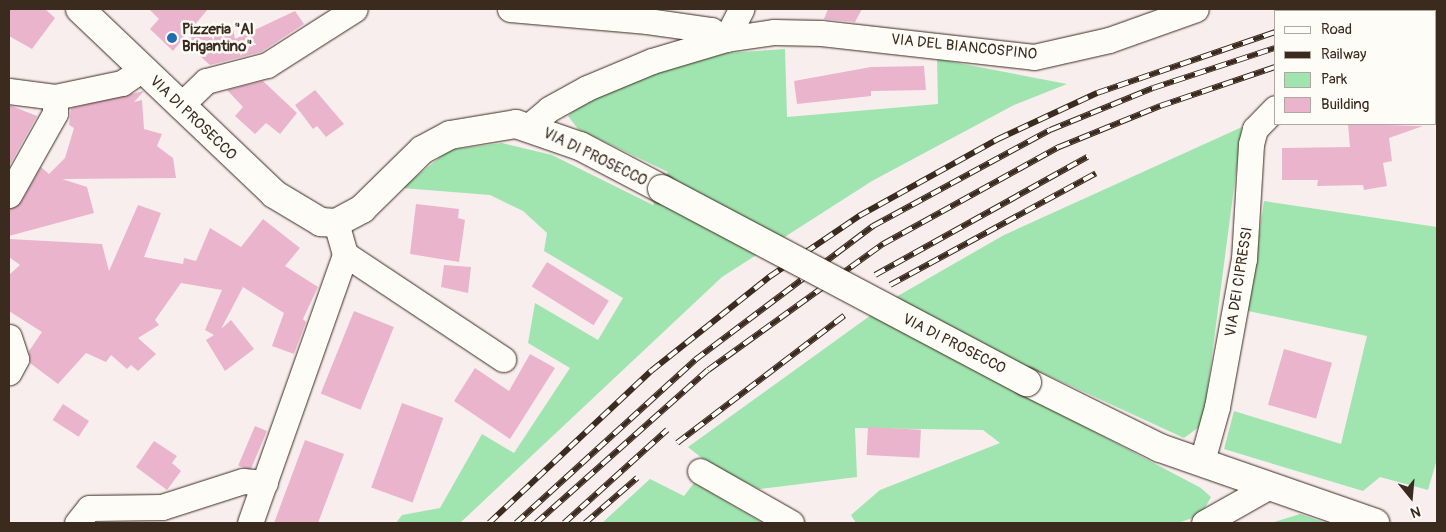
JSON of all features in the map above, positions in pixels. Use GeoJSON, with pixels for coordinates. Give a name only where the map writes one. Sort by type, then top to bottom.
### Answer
{"type":"FeatureCollection","features":[{"type":"Feature","properties":{"kind":"main road","name":"VIA DI PROSECCO"},"geometry":{"type":"LineString","coordinates":[[80,9],[180,106],[293,209],[321,222],[336,223],[362,209],[422,150],[450,135],[529,126],[662,189],[1136,438],[1268,487],[1375,523]]}},
{"type":"Feature","properties":{"kind":"street"},"geometry":{"type":"LineString","coordinates":[[180,106],[206,81],[267,65],[355,9]]}},
{"type":"Feature","properties":{"kind":"street","name":"VIA DEL BIANCOSPINO"},"geometry":{"type":"LineString","coordinates":[[510,9],[656,22],[711,30],[726,39]]}},
{"type":"Feature","properties":{"kind":"street"},"geometry":{"type":"LineString","coordinates":[[726,39],[741,9]]}},
{"type":"Feature","properties":{"kind":"street","name":"VIA DEL BIANCOSPINO"},"geometry":{"type":"LineString","coordinates":[[529,126],[548,108],[587,88],[726,39],[821,33],[1034,57],[1108,40],[1196,9]]}},
{"type":"Feature","properties":{"kind":"street"},"geometry":{"type":"LineString","coordinates":[[9,92],[54,97],[122,83],[142,69]]}},
{"type":"Feature","properties":{"kind":"street"},"geometry":{"type":"LineString","coordinates":[[9,195],[55,113],[54,97]]}},
{"type":"Feature","properties":{"kind":"street","name":"VIA DEI CIPRESSI"},"geometry":{"type":"LineString","coordinates":[[1202,461],[1217,407],[1244,259],[1251,144],[1255,129],[1274,109]]}},
{"type":"Feature","properties":{"kind":"street"},"geometry":{"type":"LineString","coordinates":[[250,523],[345,254],[336,223]]}},
{"type":"Feature","properties":{"kind":"street"},"geometry":{"type":"LineString","coordinates":[[345,254],[503,359]]}},
{"type":"Feature","properties":{"kind":"street"},"geometry":{"type":"LineString","coordinates":[[9,337],[16,359],[9,372]]}},
{"type":"Feature","properties":{"kind":"street"},"geometry":{"type":"LineString","coordinates":[[700,471],[791,523]]}},
{"type":"Feature","properties":{"kind":"street"},"geometry":{"type":"LineString","coordinates":[[77,523],[89,508],[162,508],[243,482],[265,483]]}},
{"type":"Feature","properties":{"kind":"street"},"geometry":{"type":"LineString","coordinates":[[1204,523],[1268,487]]}},
{"type":"Feature","properties":{"kind":"green space"},"geometry":{"type":"Polygon","coordinates":[[[785,49],[787,117],[938,104],[937,59],[1067,84],[1014,105],[872,181],[722,277],[460,523],[396,523],[402,515],[440,508],[482,434],[514,453],[570,368],[528,343],[535,303],[598,340],[623,298],[544,251],[547,233],[523,211],[490,195],[402,188],[449,150],[502,143],[552,155],[653,205],[668,172],[578,129],[568,116],[583,102],[667,69],[727,53],[785,49]]]}},
{"type":"Feature","properties":{"kind":"green space"},"geometry":{"type":"Polygon","coordinates":[[[1242,127],[1203,424],[1184,438],[1034,369],[1019,392],[1201,488],[1211,497],[1201,515],[1178,523],[856,523],[851,515],[880,490],[1000,443],[983,430],[855,428],[857,477],[759,489],[708,463],[688,447],[896,297],[1004,235],[1242,127]]]}},
{"type":"Feature","properties":{"kind":"green space"},"geometry":{"type":"Polygon","coordinates":[[[1264,201],[1437,227],[1437,459],[1428,490],[1380,477],[1363,491],[1224,449],[1234,411],[1341,444],[1367,336],[1248,311],[1264,201]]]}},
{"type":"Feature","properties":{"kind":"green space"},"geometry":{"type":"Polygon","coordinates":[[[650,479],[684,496],[694,483],[763,523],[602,523],[650,479]]]}},
{"type":"Feature","properties":{"kind":"green space"},"geometry":{"type":"Polygon","coordinates":[[[1300,514],[1326,523],[1271,523],[1300,514]]]}},
{"type":"Feature","properties":{"kind":"building"},"geometry":{"type":"Polygon","coordinates":[[[9,9],[45,9],[55,18],[32,49],[9,36],[9,9]]]}},
{"type":"Feature","properties":{"kind":"building"},"geometry":{"type":"Polygon","coordinates":[[[149,9],[208,9],[183,39],[233,29],[235,39],[295,11],[304,24],[261,52],[210,65],[182,40],[173,51],[150,29],[159,19],[149,9]]]}},
{"type":"Feature","properties":{"kind":"building"},"geometry":{"type":"Polygon","coordinates":[[[828,9],[862,9],[855,22],[824,19],[828,9]]]}},
{"type":"Feature","properties":{"kind":"building"},"geometry":{"type":"Polygon","coordinates":[[[924,66],[926,90],[871,91],[871,96],[797,104],[794,81],[871,67],[924,66]]]}},
{"type":"Feature","properties":{"kind":"building"},"geometry":{"type":"Polygon","coordinates":[[[263,81],[297,113],[280,134],[266,123],[255,134],[235,116],[243,107],[227,90],[263,81]]]}},
{"type":"Feature","properties":{"kind":"building"},"geometry":{"type":"Polygon","coordinates":[[[315,90],[344,124],[326,137],[317,126],[313,129],[295,105],[315,90]]]}},
{"type":"Feature","properties":{"kind":"building"},"geometry":{"type":"Polygon","coordinates":[[[144,91],[134,102],[142,100],[144,129],[162,134],[157,146],[173,158],[176,178],[62,179],[87,187],[94,213],[9,236],[9,209],[21,202],[41,167],[49,174],[65,158],[74,128],[69,125],[71,108],[144,91]]]}},
{"type":"Feature","properties":{"kind":"building"},"geometry":{"type":"Polygon","coordinates":[[[9,105],[37,116],[9,166],[9,105]]]}},
{"type":"Feature","properties":{"kind":"building"},"geometry":{"type":"Polygon","coordinates":[[[1348,125],[1423,126],[1389,138],[1392,161],[1383,163],[1387,186],[1364,190],[1363,185],[1317,186],[1318,180],[1282,180],[1282,148],[1350,147],[1348,125]]]}},
{"type":"Feature","properties":{"kind":"building"},"geometry":{"type":"Polygon","coordinates":[[[416,204],[459,209],[458,218],[465,220],[459,262],[410,254],[416,204]]]}},
{"type":"Feature","properties":{"kind":"building"},"geometry":{"type":"Polygon","coordinates":[[[138,205],[161,213],[144,257],[183,264],[184,258],[196,261],[210,228],[241,247],[263,219],[300,248],[285,266],[318,287],[303,319],[306,322],[294,354],[272,346],[284,313],[243,287],[221,329],[231,320],[254,349],[225,371],[206,340],[214,335],[205,330],[222,290],[181,283],[155,320],[159,325],[138,338],[156,354],[138,371],[131,365],[127,369],[111,355],[106,362],[86,353],[58,384],[30,363],[29,351],[42,332],[9,311],[9,275],[20,265],[9,257],[9,239],[102,244],[109,271],[138,205]]]}},
{"type":"Feature","properties":{"kind":"building"},"geometry":{"type":"Polygon","coordinates":[[[547,262],[609,301],[594,325],[532,287],[547,262]]]}},
{"type":"Feature","properties":{"kind":"building"},"geometry":{"type":"Polygon","coordinates":[[[444,265],[471,267],[468,293],[441,287],[444,265]]]}},
{"type":"Feature","properties":{"kind":"building"},"geometry":{"type":"Polygon","coordinates":[[[354,311],[394,327],[361,410],[321,394],[354,311]]]}},
{"type":"Feature","properties":{"kind":"building"},"geometry":{"type":"Polygon","coordinates":[[[1284,349],[1332,363],[1316,419],[1268,405],[1284,349]]]}},
{"type":"Feature","properties":{"kind":"building"},"geometry":{"type":"Polygon","coordinates":[[[530,354],[555,368],[510,439],[454,401],[475,368],[509,391],[530,354]]]}},
{"type":"Feature","properties":{"kind":"building"},"geometry":{"type":"Polygon","coordinates":[[[402,403],[443,418],[413,503],[371,488],[402,403]]]}},
{"type":"Feature","properties":{"kind":"building"},"geometry":{"type":"Polygon","coordinates":[[[63,404],[89,421],[79,437],[53,420],[63,404]]]}},
{"type":"Feature","properties":{"kind":"building"},"geometry":{"type":"Polygon","coordinates":[[[255,426],[267,431],[250,471],[238,466],[255,426]]]}},
{"type":"Feature","properties":{"kind":"building"},"geometry":{"type":"Polygon","coordinates":[[[868,427],[921,430],[919,458],[867,455],[868,427]]]}},
{"type":"Feature","properties":{"kind":"building"},"geometry":{"type":"Polygon","coordinates":[[[305,440],[344,454],[318,523],[274,523],[305,440]]]}},
{"type":"Feature","properties":{"kind":"building"},"geometry":{"type":"Polygon","coordinates":[[[154,441],[177,456],[172,463],[181,471],[167,490],[136,467],[154,441]]]}},
{"type":"Feature","properties":{"kind":"railway"},"geometry":{"type":"LineString","coordinates":[[1346,10],[1350,9]]}},
{"type":"Feature","properties":{"kind":"railway"},"geometry":{"type":"LineString","coordinates":[[489,523],[651,371],[769,277],[859,216],[998,139],[1097,93],[1274,32]]}},
{"type":"Feature","properties":{"kind":"railway"},"geometry":{"type":"LineString","coordinates":[[516,523],[695,360],[873,226],[1050,130],[1153,88],[1274,48]]}},
{"type":"Feature","properties":{"kind":"railway"},"geometry":{"type":"LineString","coordinates":[[536,523],[708,370],[883,244],[1059,147],[1160,106],[1274,67]]}},
{"type":"Feature","properties":{"kind":"railway"},"geometry":{"type":"LineString","coordinates":[[875,275],[1087,157]]}},
{"type":"Feature","properties":{"kind":"railway"},"geometry":{"type":"LineString","coordinates":[[890,285],[1096,173]]}},
{"type":"Feature","properties":{"kind":"railway"},"geometry":{"type":"LineString","coordinates":[[677,443],[844,316]]}},
{"type":"Feature","properties":{"kind":"railway"},"geometry":{"type":"LineString","coordinates":[[564,523],[667,430]]}},
{"type":"Feature","properties":{"kind":"railway"},"geometry":{"type":"LineString","coordinates":[[585,523],[637,478]]}},
{"type":"Feature","properties":{"kind":"place","name":"Pizzeria \"Al Brigantino\""},"geometry":{"type":"Point","coordinates":[172,38]}}]}
